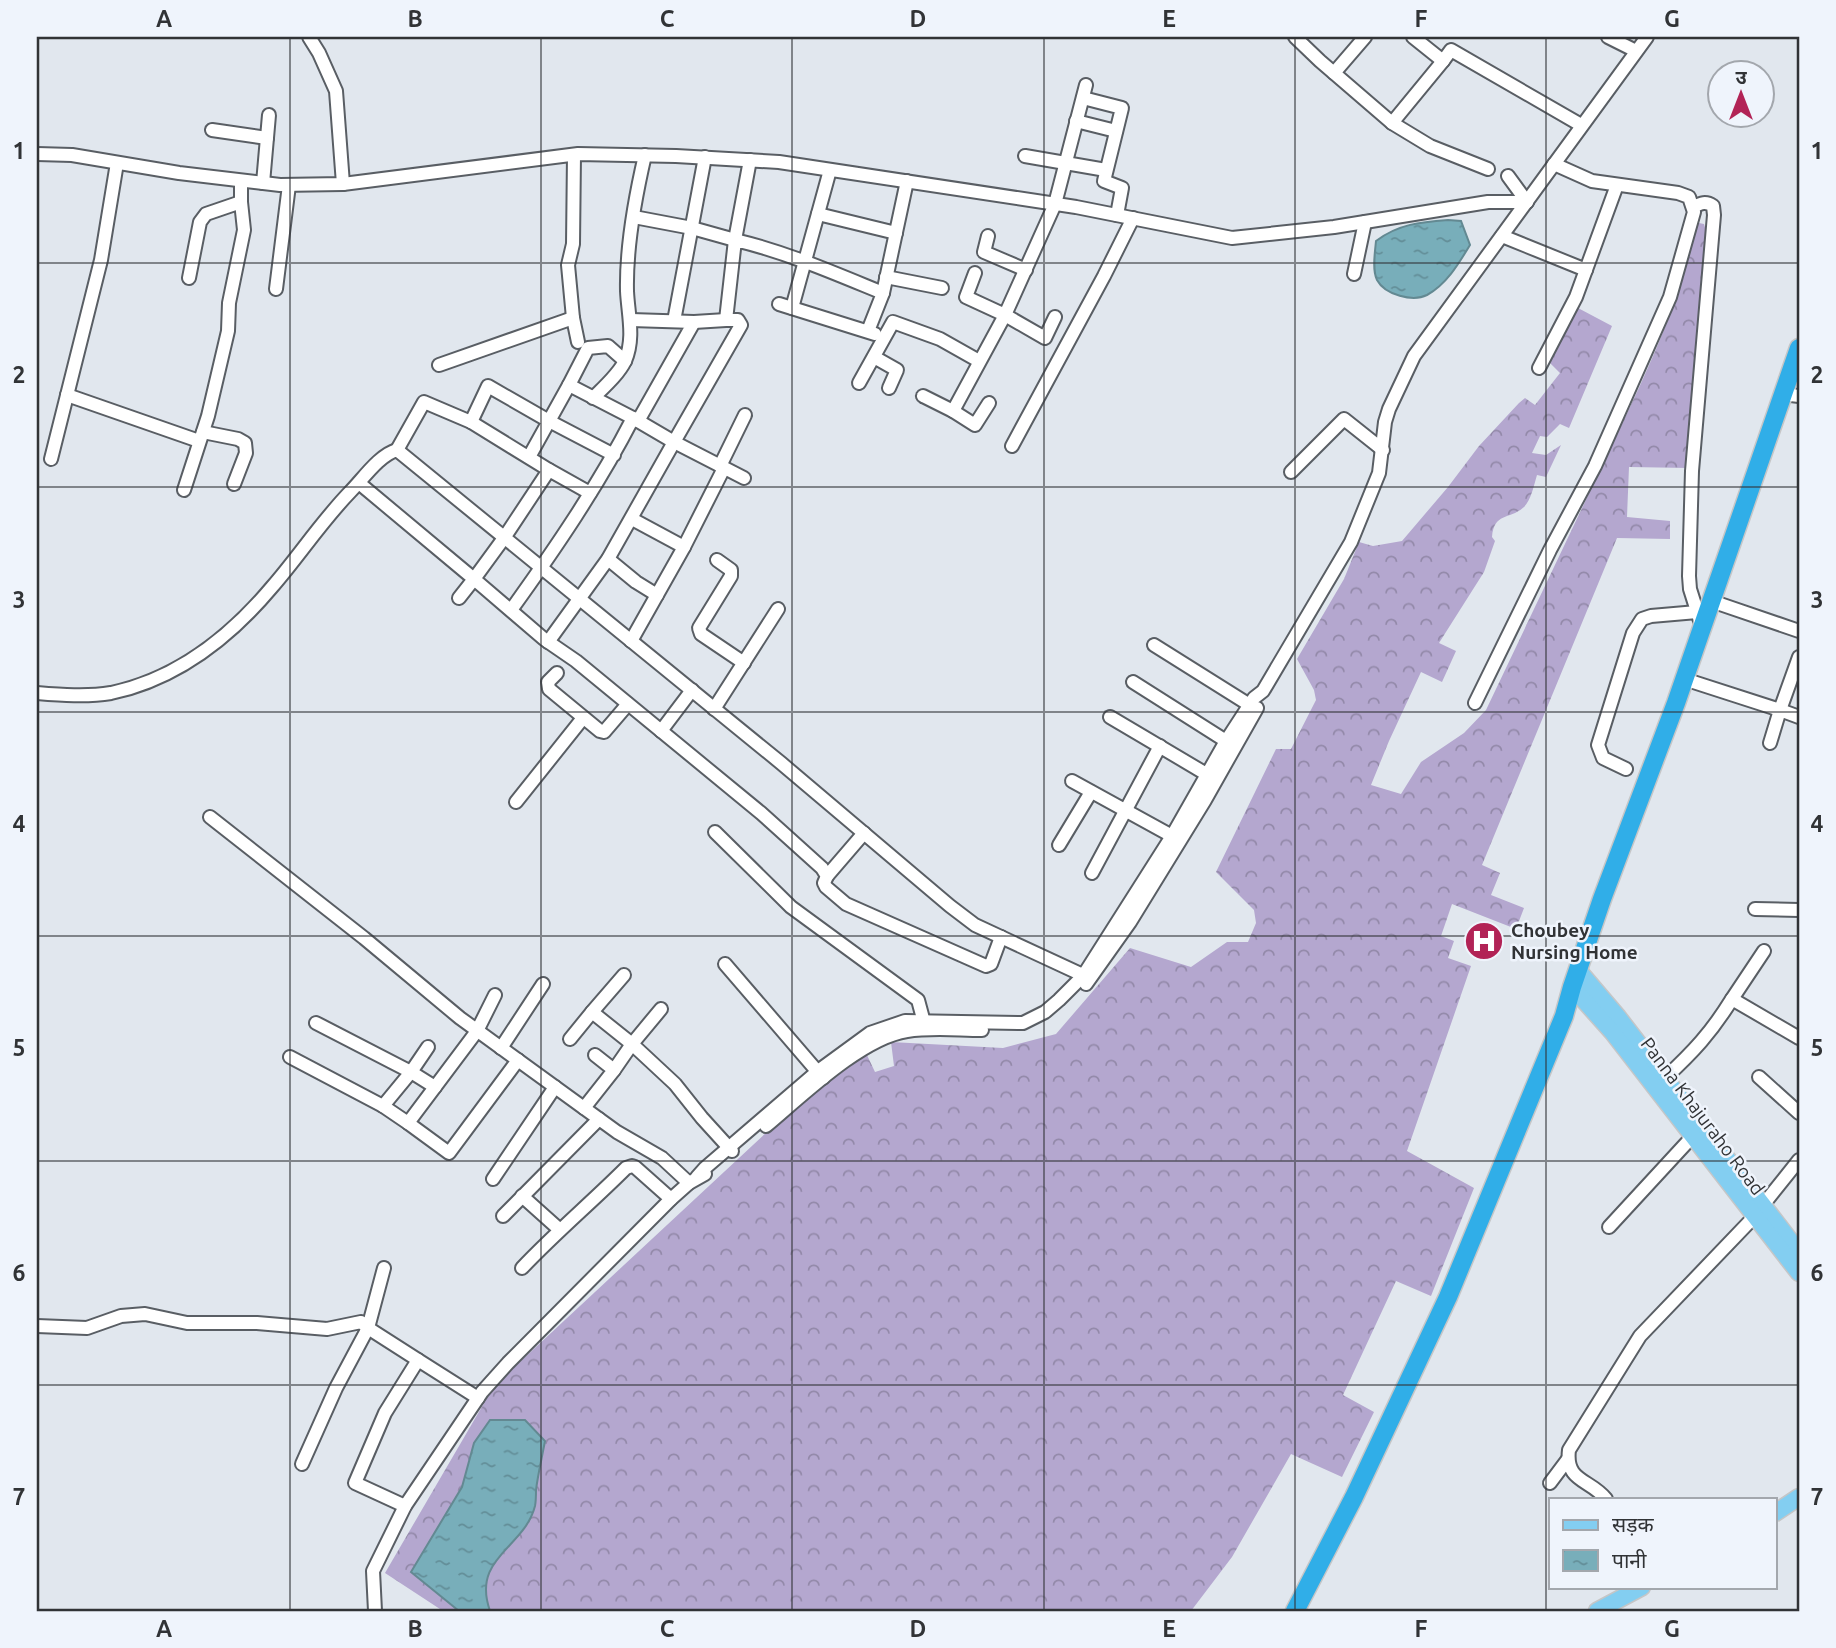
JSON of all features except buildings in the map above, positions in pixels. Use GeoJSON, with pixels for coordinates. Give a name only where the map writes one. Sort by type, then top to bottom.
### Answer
{"type":"FeatureCollection","features":[{"type":"Feature","properties":{"kind":"highway"},"geometry":{"type":"LineString","coordinates":[[1688,681],[1700,620],[1791,395],[1799,348]]}},
{"type":"Feature","properties":{"kind":"highway"},"geometry":{"type":"LineString","coordinates":[[1295,1611],[1354,1497],[1448,1297],[1579,982],[1688,681],[1720,604],[1799,373]]}},
{"type":"Feature","properties":{"kind":"main road","name":"Panna Khajuraho Road"},"geometry":{"type":"LineString","coordinates":[[1579,982],[1665,1078],[1799,1273]]}},
{"type":"Feature","properties":{"kind":"main road","name":"Panna Khajuraho Road"},"geometry":{"type":"LineString","coordinates":[[1579,982],[1613,1033],[1692,1138],[1799,1252]]}},
{"type":"Feature","properties":{"kind":"main road"},"geometry":{"type":"LineString","coordinates":[[1776,1512],[1799,1497]]}},
{"type":"Feature","properties":{"kind":"main road"},"geometry":{"type":"LineString","coordinates":[[1597,1611],[1640,1588]]}},
{"type":"Feature","properties":{"kind":"street"},"geometry":{"type":"LineString","coordinates":[[309,37],[336,91],[343,184]]}},
{"type":"Feature","properties":{"kind":"street"},"geometry":{"type":"LineString","coordinates":[[1295,37],[1392,123],[1430,146],[1488,169]]}},
{"type":"Feature","properties":{"kind":"street"},"geometry":{"type":"LineString","coordinates":[[1334,73],[1365,37]]}},
{"type":"Feature","properties":{"kind":"street"},"geometry":{"type":"LineString","coordinates":[[1413,37],[1581,125]]}},
{"type":"Feature","properties":{"kind":"street"},"geometry":{"type":"LineString","coordinates":[[1392,123],[1447,55],[1458,37]]}},
{"type":"Feature","properties":{"kind":"street"},"geometry":{"type":"LineString","coordinates":[[1608,37],[1636,51]]}},
{"type":"Feature","properties":{"kind":"street"},"geometry":{"type":"LineString","coordinates":[[375,1611],[373,1571],[405,1506],[478,1398],[517,1353],[671,1199],[693,1180],[711,1172],[731,1150],[820,1075],[880,1040],[925,1025],[1000,1031],[1030,1028],[1051,1018],[1071,1001],[1172,836],[1226,741],[1262,699],[1262,691],[1352,542],[1379,473],[1389,409],[1414,356],[1647,37]]}},
{"type":"Feature","properties":{"kind":"street"},"geometry":{"type":"LineString","coordinates":[[953,411],[1005,315],[1055,204],[1084,92],[1122,108],[1104,181],[1122,188],[1116,215]]}},
{"type":"Feature","properties":{"kind":"street"},"geometry":{"type":"LineString","coordinates":[[263,183],[269,115]]}},
{"type":"Feature","properties":{"kind":"street"},"geometry":{"type":"LineString","coordinates":[[1076,121],[1116,131]]}},
{"type":"Feature","properties":{"kind":"street"},"geometry":{"type":"LineString","coordinates":[[212,130],[267,138]]}},
{"type":"Feature","properties":{"kind":"street"},"geometry":{"type":"LineString","coordinates":[[37,154],[72,155],[242,181],[289,185],[343,184],[574,155],[750,160],[1055,204],[1231,237],[1334,227],[1488,202],[1527,202]]}},
{"type":"Feature","properties":{"kind":"street"},"geometry":{"type":"LineString","coordinates":[[574,155],[573,244],[568,265],[578,342]]}},
{"type":"Feature","properties":{"kind":"street"},"geometry":{"type":"LineString","coordinates":[[593,398],[618,372],[630,345],[631,320],[627,290],[634,217],[645,155]]}},
{"type":"Feature","properties":{"kind":"street"},"geometry":{"type":"LineString","coordinates":[[1025,156],[1107,170]]}},
{"type":"Feature","properties":{"kind":"street"},"geometry":{"type":"LineString","coordinates":[[674,321],[705,157]]}},
{"type":"Feature","properties":{"kind":"street"},"geometry":{"type":"LineString","coordinates":[[726,320],[735,240],[750,160]]}},
{"type":"Feature","properties":{"kind":"street"},"geometry":{"type":"LineString","coordinates":[[51,459],[101,260],[117,163]]}},
{"type":"Feature","properties":{"kind":"street"},"geometry":{"type":"LineString","coordinates":[[1475,703],[1550,550],[1595,466],[1670,297],[1695,212],[1689,197],[1678,192],[1592,181],[1554,164]]}},
{"type":"Feature","properties":{"kind":"street"},"geometry":{"type":"LineString","coordinates":[[792,308],[830,170]]}},
{"type":"Feature","properties":{"kind":"street"},"geometry":{"type":"LineString","coordinates":[[1508,176],[1527,202]]}},
{"type":"Feature","properties":{"kind":"street"},"geometry":{"type":"LineString","coordinates":[[184,489],[201,437],[228,331],[229,303],[244,230],[242,181]]}},
{"type":"Feature","properties":{"kind":"street"},"geometry":{"type":"LineString","coordinates":[[868,331],[883,293],[907,181]]}},
{"type":"Feature","properties":{"kind":"street"},"geometry":{"type":"LineString","coordinates":[[276,289],[289,185]]}},
{"type":"Feature","properties":{"kind":"street"},"geometry":{"type":"LineString","coordinates":[[1539,368],[1576,297],[1617,185]]}},
{"type":"Feature","properties":{"kind":"street"},"geometry":{"type":"LineString","coordinates":[[189,278],[200,222],[206,214],[241,202]]}},
{"type":"Feature","properties":{"kind":"street"},"geometry":{"type":"LineString","coordinates":[[1626,769],[1603,758],[1598,745],[1633,633],[1642,619],[1651,616],[1700,620],[1690,589],[1689,576],[1692,471],[1714,215],[1713,206],[1708,203],[1693,207]]}},
{"type":"Feature","properties":{"kind":"street"},"geometry":{"type":"LineString","coordinates":[[818,214],[896,233]]}},
{"type":"Feature","properties":{"kind":"street"},"geometry":{"type":"LineString","coordinates":[[634,217],[692,228],[765,247],[883,293]]}},
{"type":"Feature","properties":{"kind":"street"},"geometry":{"type":"LineString","coordinates":[[1012,446],[1133,218]]}},
{"type":"Feature","properties":{"kind":"street"},"geometry":{"type":"LineString","coordinates":[[1354,274],[1364,222]]}},
{"type":"Feature","properties":{"kind":"street"},"geometry":{"type":"LineString","coordinates":[[988,236],[984,252],[1026,270]]}},
{"type":"Feature","properties":{"kind":"street"},"geometry":{"type":"LineString","coordinates":[[1502,236],[1586,270]]}},
{"type":"Feature","properties":{"kind":"street"},"geometry":{"type":"LineString","coordinates":[[975,273],[966,297],[1045,338],[1055,317]]}},
{"type":"Feature","properties":{"kind":"street"},"geometry":{"type":"LineString","coordinates":[[886,277],[942,288]]}},
{"type":"Feature","properties":{"kind":"street"},"geometry":{"type":"LineString","coordinates":[[779,304],[885,337]]}},
{"type":"Feature","properties":{"kind":"street"},"geometry":{"type":"LineString","coordinates":[[439,365],[573,318]]}},
{"type":"Feature","properties":{"kind":"street"},"geometry":{"type":"LineString","coordinates":[[548,642],[608,559],[632,519],[738,332],[740,321],[631,320]]}},
{"type":"Feature","properties":{"kind":"street"},"geometry":{"type":"LineString","coordinates":[[511,610],[590,493],[694,322]]}},
{"type":"Feature","properties":{"kind":"street"},"geometry":{"type":"LineString","coordinates":[[859,383],[893,322],[940,340],[979,361]]}},
{"type":"Feature","properties":{"kind":"street"},"geometry":{"type":"LineString","coordinates":[[529,457],[586,351],[592,346],[608,346],[625,361]]}},
{"type":"Feature","properties":{"kind":"street"},"geometry":{"type":"LineString","coordinates":[[874,357],[897,370],[889,388]]}},
{"type":"Feature","properties":{"kind":"street"},"geometry":{"type":"LineString","coordinates":[[569,385],[744,478]]}},
{"type":"Feature","properties":{"kind":"street"},"geometry":{"type":"LineString","coordinates":[[471,422],[488,386],[614,455]]}},
{"type":"Feature","properties":{"kind":"street"},"geometry":{"type":"LineString","coordinates":[[67,395],[201,437],[238,439],[245,443],[246,453],[234,484]]}},
{"type":"Feature","properties":{"kind":"street"},"geometry":{"type":"LineString","coordinates":[[923,396],[975,425],[989,403]]}},
{"type":"Feature","properties":{"kind":"street"},"geometry":{"type":"LineString","coordinates":[[37,693],[110,693],[173,671],[205,652],[271,589],[326,518],[359,483],[380,461],[397,450],[424,402],[471,422],[590,493]]}},
{"type":"Feature","properties":{"kind":"street"},"geometry":{"type":"LineString","coordinates":[[631,641],[684,547],[745,415]]}},
{"type":"Feature","properties":{"kind":"street"},"geometry":{"type":"LineString","coordinates":[[1291,472],[1344,419],[1383,450]]}},
{"type":"Feature","properties":{"kind":"street"},"geometry":{"type":"LineString","coordinates":[[397,450],[715,709],[950,906],[975,925],[1087,977]]}},
{"type":"Feature","properties":{"kind":"street"},"geometry":{"type":"LineString","coordinates":[[459,598],[504,538],[549,470]]}},
{"type":"Feature","properties":{"kind":"street"},"geometry":{"type":"LineString","coordinates":[[359,483],[548,642],[761,813],[822,868],[827,876]]}},
{"type":"Feature","properties":{"kind":"street"},"geometry":{"type":"LineString","coordinates":[[632,519],[684,547]]}},
{"type":"Feature","properties":{"kind":"street"},"geometry":{"type":"LineString","coordinates":[[608,559],[657,595]]}},
{"type":"Feature","properties":{"kind":"street"},"geometry":{"type":"LineString","coordinates":[[716,560],[731,570],[731,576],[699,628],[701,634],[744,663]]}},
{"type":"Feature","properties":{"kind":"street"},"geometry":{"type":"LineString","coordinates":[[1720,604],[1799,631]]}},
{"type":"Feature","properties":{"kind":"street"},"geometry":{"type":"LineString","coordinates":[[715,709],[778,609]]}},
{"type":"Feature","properties":{"kind":"street"},"geometry":{"type":"LineString","coordinates":[[1154,646],[1253,707]]}},
{"type":"Feature","properties":{"kind":"street"},"geometry":{"type":"LineString","coordinates":[[1770,743],[1799,657]]}},
{"type":"Feature","properties":{"kind":"street"},"geometry":{"type":"LineString","coordinates":[[556,673],[548,682],[549,689],[604,732],[628,704]]}},
{"type":"Feature","properties":{"kind":"street"},"geometry":{"type":"LineString","coordinates":[[1688,681],[1799,717]]}},
{"type":"Feature","properties":{"kind":"street"},"geometry":{"type":"LineString","coordinates":[[1133,682],[1226,741]]}},
{"type":"Feature","properties":{"kind":"street"},"geometry":{"type":"LineString","coordinates":[[661,731],[692,691]]}},
{"type":"Feature","properties":{"kind":"street"},"geometry":{"type":"LineString","coordinates":[[1087,977],[1130,922],[1205,800],[1253,707]]}},
{"type":"Feature","properties":{"kind":"street"},"geometry":{"type":"LineString","coordinates":[[1110,717],[1208,775]]}},
{"type":"Feature","properties":{"kind":"street"},"geometry":{"type":"LineString","coordinates":[[516,802],[583,718]]}},
{"type":"Feature","properties":{"kind":"street"},"geometry":{"type":"LineString","coordinates":[[1092,873],[1160,746]]}},
{"type":"Feature","properties":{"kind":"street"},"geometry":{"type":"LineString","coordinates":[[1072,781],[1172,836]]}},
{"type":"Feature","properties":{"kind":"street"},"geometry":{"type":"LineString","coordinates":[[1059,845],[1091,792]]}},
{"type":"Feature","properties":{"kind":"street"},"geometry":{"type":"LineString","coordinates":[[209,817],[364,938],[477,1031],[617,1132],[662,1157],[693,1180]]}},
{"type":"Feature","properties":{"kind":"street"},"geometry":{"type":"LineString","coordinates":[[715,832],[744,864],[791,907],[918,1000],[925,1025]]}},
{"type":"Feature","properties":{"kind":"street"},"geometry":{"type":"LineString","coordinates":[[864,833],[824,883],[846,904],[986,966],[991,964],[1001,937]]}},
{"type":"Feature","properties":{"kind":"street"},"geometry":{"type":"LineString","coordinates":[[1755,909],[1799,910]]}},
{"type":"Feature","properties":{"kind":"street"},"geometry":{"type":"LineString","coordinates":[[1665,1078],[1714,1028],[1764,951]]}},
{"type":"Feature","properties":{"kind":"street"},"geometry":{"type":"LineString","coordinates":[[725,964],[820,1075]]}},
{"type":"Feature","properties":{"kind":"street"},"geometry":{"type":"LineString","coordinates":[[570,1039],[624,975]]}},
{"type":"Feature","properties":{"kind":"street"},"geometry":{"type":"LineString","coordinates":[[501,1048],[543,985]]}},
{"type":"Feature","properties":{"kind":"street"},"geometry":{"type":"LineString","coordinates":[[408,1123],[477,1031],[495,995]]}},
{"type":"Feature","properties":{"kind":"street"},"geometry":{"type":"LineString","coordinates":[[1732,999],[1799,1038]]}},
{"type":"Feature","properties":{"kind":"street"},"geometry":{"type":"LineString","coordinates":[[584,1108],[661,1009]]}},
{"type":"Feature","properties":{"kind":"street"},"geometry":{"type":"LineString","coordinates":[[592,1012],[675,1084],[731,1150]]}},
{"type":"Feature","properties":{"kind":"street"},"geometry":{"type":"LineString","coordinates":[[316,1023],[435,1087]]}},
{"type":"Feature","properties":{"kind":"street"},"geometry":{"type":"LineString","coordinates":[[383,1106],[428,1047]]}},
{"type":"Feature","properties":{"kind":"street"},"geometry":{"type":"LineString","coordinates":[[595,1055],[614,1070]]}},
{"type":"Feature","properties":{"kind":"street"},"geometry":{"type":"LineString","coordinates":[[290,1057],[383,1106],[449,1153],[518,1060]]}},
{"type":"Feature","properties":{"kind":"street"},"geometry":{"type":"LineString","coordinates":[[1759,1077],[1799,1112]]}},
{"type":"Feature","properties":{"kind":"street"},"geometry":{"type":"LineString","coordinates":[[493,1179],[555,1087]]}},
{"type":"Feature","properties":{"kind":"street"},"geometry":{"type":"LineString","coordinates":[[503,1216],[599,1119]]}},
{"type":"Feature","properties":{"kind":"street"},"geometry":{"type":"LineString","coordinates":[[1609,1227],[1692,1138]]}},
{"type":"Feature","properties":{"kind":"street"},"geometry":{"type":"LineString","coordinates":[[1605,1498],[1571,1472],[1569,1450],[1640,1336],[1758,1211],[1799,1160]]}},
{"type":"Feature","properties":{"kind":"street"},"geometry":{"type":"LineString","coordinates":[[522,1268],[632,1166],[671,1199]]}},
{"type":"Feature","properties":{"kind":"street"},"geometry":{"type":"LineString","coordinates":[[522,1196],[560,1230]]}},
{"type":"Feature","properties":{"kind":"street"},"geometry":{"type":"LineString","coordinates":[[302,1464],[335,1388],[368,1328],[384,1268]]}},
{"type":"Feature","properties":{"kind":"street"},"geometry":{"type":"LineString","coordinates":[[37,1326],[87,1328],[121,1316],[145,1314],[187,1322],[257,1323],[327,1329],[361,1322],[478,1398]]}},
{"type":"Feature","properties":{"kind":"street"},"geometry":{"type":"LineString","coordinates":[[405,1506],[355,1483],[385,1413],[418,1360]]}},
{"type":"Feature","properties":{"kind":"street"},"geometry":{"type":"LineString","coordinates":[[1550,1483],[1568,1459]]}},
{"type":"Feature","properties":{"kind":"green space"},"geometry":{"type":"Polygon","coordinates":[[[1699,223],[1704,224],[1706,231],[1689,468],[1629,467],[1627,517],[1670,521],[1670,539],[1617,538],[1482,865],[1500,873],[1491,895],[1524,908],[1516,929],[1452,904],[1441,936],[1454,941],[1448,958],[1471,966],[1407,1151],[1474,1188],[1431,1296],[1396,1281],[1343,1395],[1374,1412],[1342,1477],[1291,1454],[1232,1557],[1191,1611],[490,1611],[486,1593],[487,1578],[501,1554],[529,1521],[535,1506],[545,1441],[525,1420],[501,1420],[474,1443],[462,1487],[411,1572],[459,1611],[443,1611],[385,1573],[494,1386],[783,1117],[866,1053],[875,1072],[894,1066],[891,1042],[1003,1048],[1056,1034],[1130,948],[1191,967],[1227,942],[1248,942],[1256,923],[1254,910],[1216,872],[1276,749],[1291,749],[1316,700],[1314,690],[1297,659],[1344,579],[1359,542],[1373,546],[1402,541],[1479,446],[1519,403],[1525,398],[1535,405],[1560,373],[1550,363],[1578,308],[1612,326],[1569,428],[1560,424],[1547,437],[1540,436],[1532,453],[1546,455],[1561,445],[1546,477],[1537,475],[1524,507],[1499,520],[1493,529],[1492,537],[1495,541],[1484,572],[1439,643],[1456,651],[1442,682],[1421,672],[1371,785],[1401,794],[1421,762],[1464,733],[1486,710],[1657,348],[1699,223]]]}},
{"type":"Feature","properties":{"kind":"water"},"geometry":{"type":"Polygon","coordinates":[[[1448,220],[1461,221],[1470,245],[1452,273],[1441,285],[1421,297],[1400,296],[1386,290],[1377,280],[1375,271],[1376,241],[1401,227],[1448,220]]]}},
{"type":"Feature","properties":{"kind":"water"},"geometry":{"type":"Polygon","coordinates":[[[490,1420],[525,1420],[545,1441],[535,1504],[529,1521],[501,1554],[487,1578],[486,1593],[490,1611],[459,1611],[411,1572],[462,1487],[474,1443],[490,1420]]]}},
{"type":"Feature","properties":{"kind":"place","name":"Choubey Nursing Home"},"geometry":{"type":"Point","coordinates":[1484,941]}}]}
